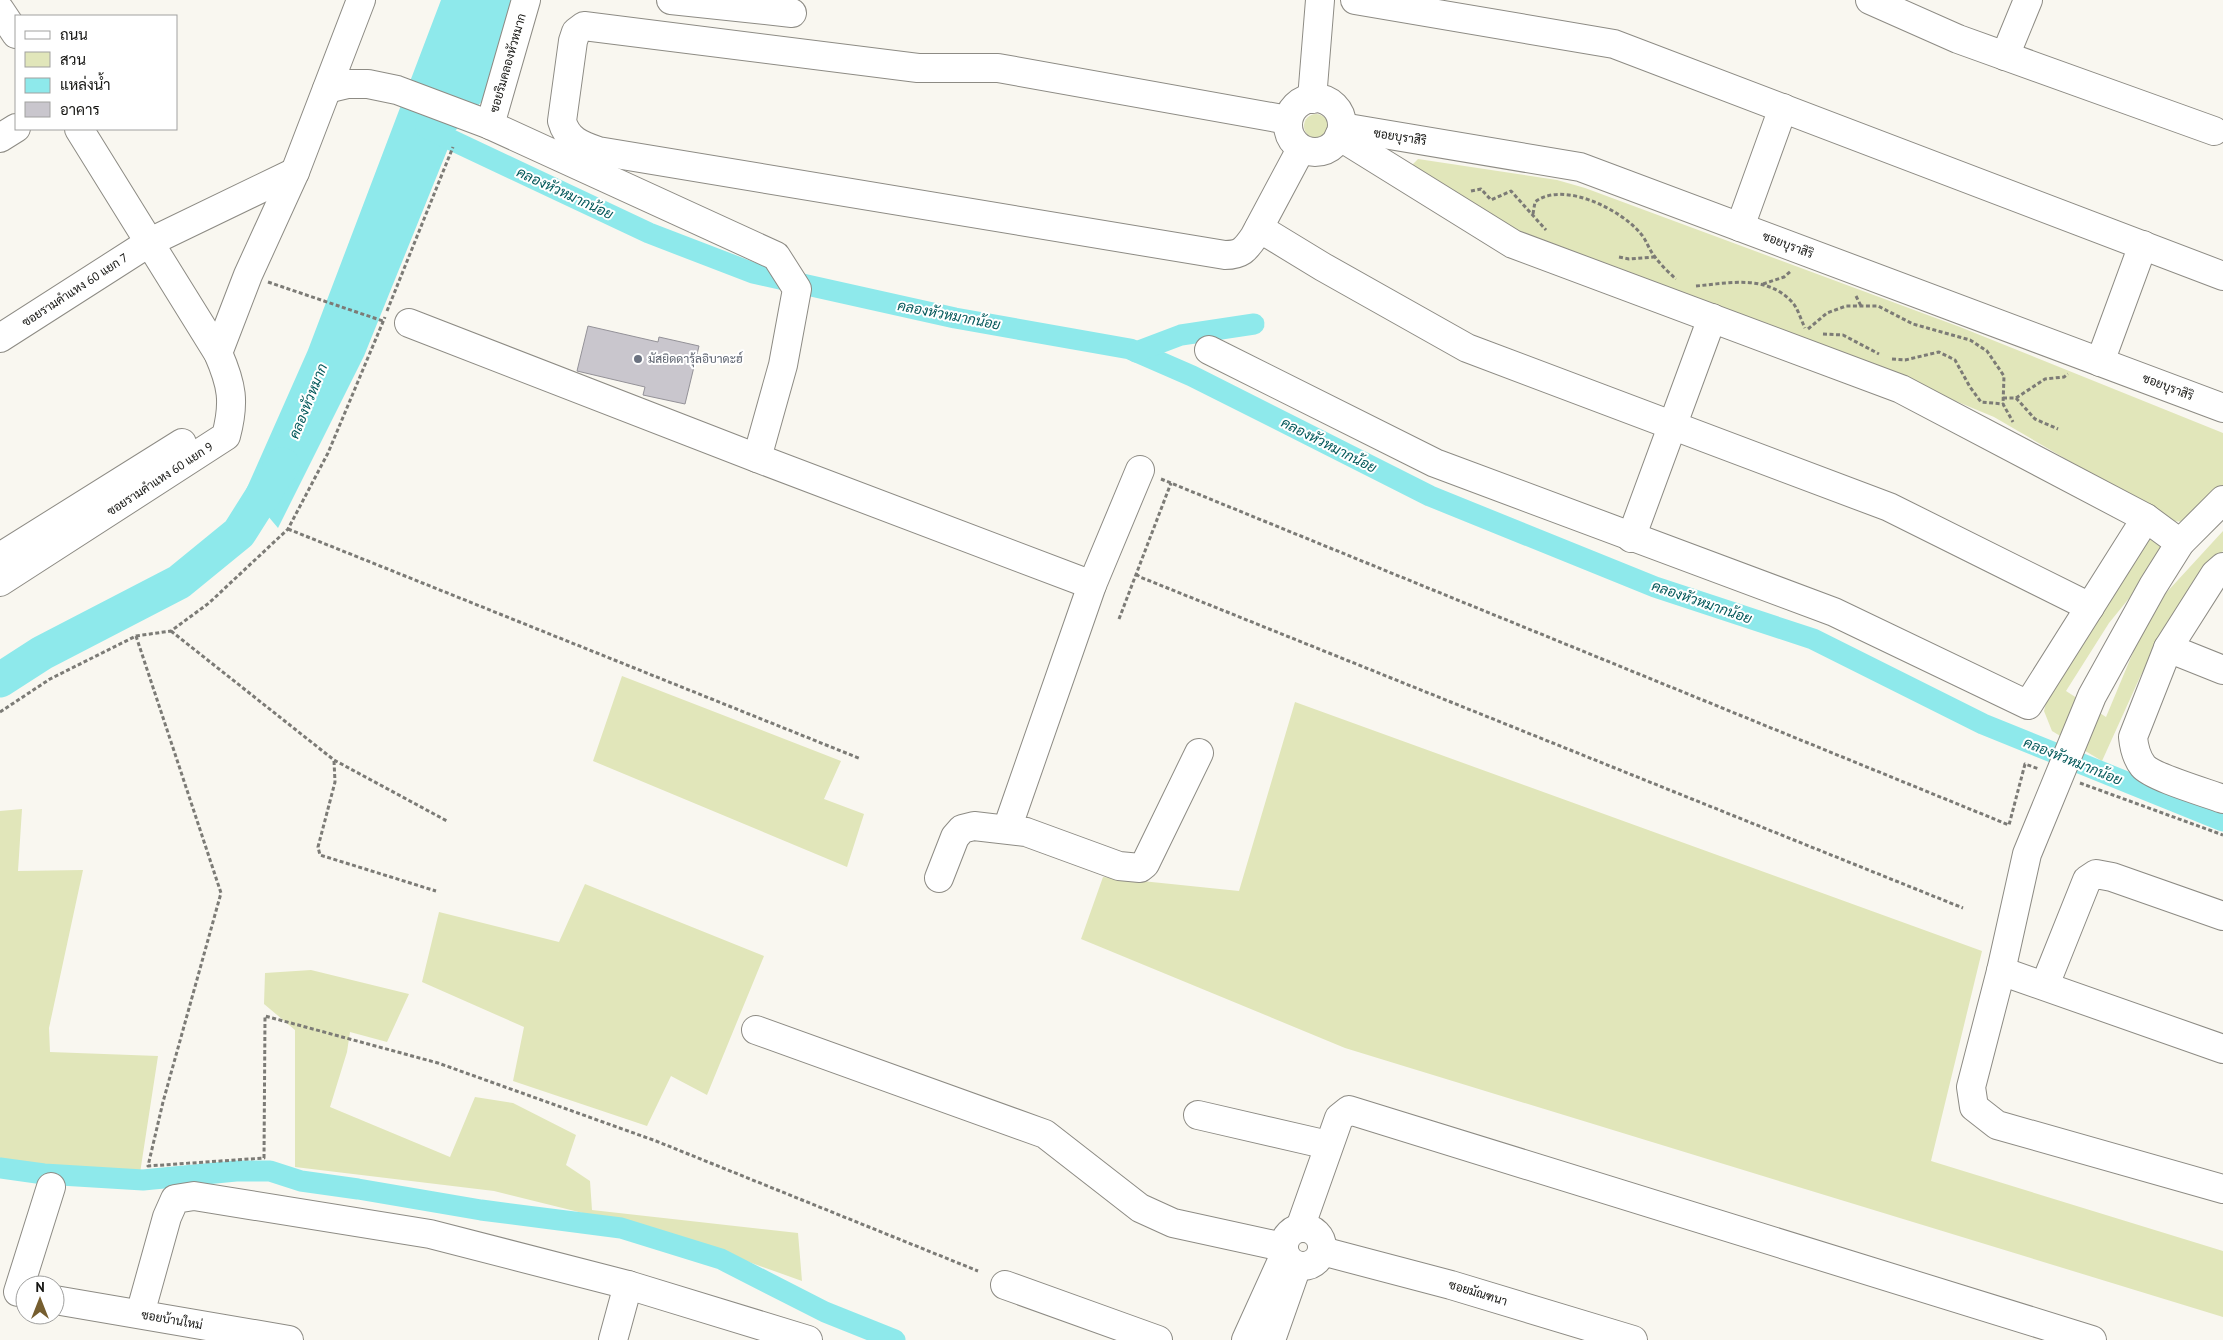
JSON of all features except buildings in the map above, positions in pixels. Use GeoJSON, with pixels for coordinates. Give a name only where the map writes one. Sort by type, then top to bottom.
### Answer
{"type":"FeatureCollection","features":[{"type":"Feature","properties":{"kind":"street"},"geometry":{"type":"LineString","coordinates":[[218,353],[248,275],[295,172],[361,0]]}},
{"type":"Feature","properties":{"kind":"street","name":"ซอยริมคลองหัวหมาก"},"geometry":{"type":"LineString","coordinates":[[484,123],[526,0]]}},
{"type":"Feature","properties":{"kind":"street"},"geometry":{"type":"LineString","coordinates":[[671,0],[792,13]]}},
{"type":"Feature","properties":{"kind":"street"},"geometry":{"type":"LineString","coordinates":[[1312,99],[1320,0]]}},
{"type":"Feature","properties":{"kind":"street"},"geometry":{"type":"LineString","coordinates":[[1355,0],[1614,44],[2223,276]]}},
{"type":"Feature","properties":{"kind":"street"},"geometry":{"type":"LineString","coordinates":[[1870,0],[1958,39],[2214,131]]}},
{"type":"Feature","properties":{"kind":"street"},"geometry":{"type":"LineString","coordinates":[[2005,56],[2028,0]]}},
{"type":"Feature","properties":{"kind":"street"},"geometry":{"type":"LineString","coordinates":[[0,10],[15,32]]}},
{"type":"Feature","properties":{"kind":"street"},"geometry":{"type":"LineString","coordinates":[[1288,120],[998,68],[918,68],[584,26],[576,32],[573,41],[562,121],[564,131],[569,137],[579,144],[598,151],[1209,254],[1237,255],[1245,250],[1259,228],[1301,149]]}},
{"type":"Feature","properties":{"kind":"street"},"geometry":{"type":"LineString","coordinates":[[326,89],[348,84],[368,84],[397,90],[484,123],[776,256],[797,289],[783,365],[757,458]]}},
{"type":"Feature","properties":{"kind":"street"},"geometry":{"type":"LineString","coordinates":[[1312,99],[1322,99],[1337,110],[1341,132],[1334,144],[1327,150],[1318,152],[1301,149],[1290,137],[1288,120],[1296,106],[1312,99]]}},
{"type":"Feature","properties":{"kind":"street"},"geometry":{"type":"LineString","coordinates":[[1740,227],[1783,108]]}},
{"type":"Feature","properties":{"kind":"street"},"geometry":{"type":"LineString","coordinates":[[0,138],[15,129]]}},
{"type":"Feature","properties":{"kind":"street"},"geometry":{"type":"LineString","coordinates":[[80,130],[218,353],[230,379],[232,396],[231,416]]}},
{"type":"Feature","properties":{"kind":"street"},"geometry":{"type":"LineString","coordinates":[[1341,132],[1513,244],[1901,389],[2146,518],[2180,543]]}},
{"type":"Feature","properties":{"kind":"street","name":"ซอยบุราสิริ"},"geometry":{"type":"LineString","coordinates":[[1341,132],[1580,167],[2223,408]]}},
{"type":"Feature","properties":{"kind":"street","name":"ซอยรามคำแหง 60 แยก 7"},"geometry":{"type":"LineString","coordinates":[[0,338],[150,242],[295,172]]}},
{"type":"Feature","properties":{"kind":"street"},"geometry":{"type":"LineString","coordinates":[[1259,228],[1323,267],[1467,348],[1674,424],[1889,507],[2090,607]]}},
{"type":"Feature","properties":{"kind":"street"},"geometry":{"type":"LineString","coordinates":[[2095,360],[2143,245]]}},
{"type":"Feature","properties":{"kind":"street"},"geometry":{"type":"LineString","coordinates":[[1631,538],[1712,318]]}},
{"type":"Feature","properties":{"kind":"street"},"geometry":{"type":"LineString","coordinates":[[408,323],[1092,585]]}},
{"type":"Feature","properties":{"kind":"street"},"geometry":{"type":"LineString","coordinates":[[1209,350],[1435,463],[1631,538],[1834,612],[2028,705],[2146,518]]}},
{"type":"Feature","properties":{"kind":"street","name":"ซอยรามคำแหง 60 แยก 9"},"geometry":{"type":"LineString","coordinates":[[0,557],[211,424],[231,416]]}},
{"type":"Feature","properties":{"kind":"street","name":"ซอยรามคำแหง 60 แยก 9"},"geometry":{"type":"LineString","coordinates":[[0,582],[226,436],[231,416]]}},
{"type":"Feature","properties":{"kind":"street"},"geometry":{"type":"LineString","coordinates":[[1007,829],[1092,585],[1140,470]]}},
{"type":"Feature","properties":{"kind":"street"},"geometry":{"type":"LineString","coordinates":[[2223,500],[2180,543],[2153,586],[2092,696],[2027,854],[2002,971],[1971,1087],[1974,1107],[1997,1125],[2223,1189]]}},
{"type":"Feature","properties":{"kind":"street"},"geometry":{"type":"LineString","coordinates":[[2223,567],[2215,574],[2168,648],[2133,737],[2135,752],[2144,768],[2223,798]]}},
{"type":"Feature","properties":{"kind":"street"},"geometry":{"type":"LineString","coordinates":[[2168,648],[2223,670]]}},
{"type":"Feature","properties":{"kind":"street"},"geometry":{"type":"LineString","coordinates":[[939,878],[955,837],[962,829],[974,826],[1026,832],[1119,866],[1140,868],[1145,864],[1199,753]]}},
{"type":"Feature","properties":{"kind":"street"},"geometry":{"type":"LineString","coordinates":[[2045,985],[2087,880],[2096,874],[2112,877],[2223,916]]}},
{"type":"Feature","properties":{"kind":"street"},"geometry":{"type":"LineString","coordinates":[[2002,971],[2223,1049]]}},
{"type":"Feature","properties":{"kind":"street"},"geometry":{"type":"LineString","coordinates":[[756,1030],[1045,1134],[1140,1208],[1173,1223],[1291,1249]]}},
{"type":"Feature","properties":{"kind":"street"},"geometry":{"type":"LineString","coordinates":[[1246,1340],[1291,1249],[1339,1118],[1349,1110],[1362,1112],[2092,1340]]}},
{"type":"Feature","properties":{"kind":"street"},"geometry":{"type":"LineString","coordinates":[[1198,1115],[1328,1145]]}},
{"type":"Feature","properties":{"kind":"street"},"geometry":{"type":"LineString","coordinates":[[14,1292],[51,1187]]}},
{"type":"Feature","properties":{"kind":"street"},"geometry":{"type":"LineString","coordinates":[[140,1314],[167,1217],[175,1199],[194,1196],[430,1234],[628,1285],[808,1340]]}},
{"type":"Feature","properties":{"kind":"street","name":"ซอยมัณฑนา"},"geometry":{"type":"LineString","coordinates":[[1291,1249],[1312,1230],[1320,1239],[1322,1252],[1432,1279],[1633,1340]]}},
{"type":"Feature","properties":{"kind":"street"},"geometry":{"type":"LineString","coordinates":[[1271,1340],[1291,1249]]}},
{"type":"Feature","properties":{"kind":"street"},"geometry":{"type":"LineString","coordinates":[[613,1340],[628,1285]]}},
{"type":"Feature","properties":{"kind":"street"},"geometry":{"type":"LineString","coordinates":[[1005,1285],[1158,1340]]}},
{"type":"Feature","properties":{"kind":"street","name":"ซอยบ้านใหม่"},"geometry":{"type":"LineString","coordinates":[[65,1302],[289,1340]]}},
{"type":"Feature","properties":{"kind":"path"},"geometry":{"type":"LineString","coordinates":[[0,712],[50,679],[136,636],[171,631],[209,603],[288,529],[328,453],[453,146]]}},
{"type":"Feature","properties":{"kind":"path"},"geometry":{"type":"LineString","coordinates":[[1465,194],[1474,189],[1481,189],[1491,200],[1511,191],[1551,236]]}},
{"type":"Feature","properties":{"kind":"path"},"geometry":{"type":"LineString","coordinates":[[1533,214],[1535,202],[1552,194],[1580,196],[1609,208],[1641,233],[1655,257],[1676,279],[1684,283]]}},
{"type":"Feature","properties":{"kind":"path"},"geometry":{"type":"LineString","coordinates":[[1612,255],[1629,259],[1655,257]]}},
{"type":"Feature","properties":{"kind":"path"},"geometry":{"type":"LineString","coordinates":[[248,275],[380,320]]}},
{"type":"Feature","properties":{"kind":"path"},"geometry":{"type":"LineString","coordinates":[[1692,287],[1757,282],[1776,289],[1794,304],[1805,328],[1815,333],[1843,335],[1890,359],[1905,360],[1939,352],[1955,360],[1981,402],[2003,404]]}},
{"type":"Feature","properties":{"kind":"path"},"geometry":{"type":"LineString","coordinates":[[1808,329],[1827,313],[1846,306],[1878,306],[1913,324],[1970,340],[1987,351],[2004,376],[2003,404],[2013,423],[2004,444]]}},
{"type":"Feature","properties":{"kind":"path"},"geometry":{"type":"LineString","coordinates":[[2003,398],[2016,398],[2045,379],[2064,377],[2095,360]]}},
{"type":"Feature","properties":{"kind":"path"},"geometry":{"type":"LineString","coordinates":[[2016,398],[2035,419],[2058,429]]}},
{"type":"Feature","properties":{"kind":"path"},"geometry":{"type":"LineString","coordinates":[[1140,470],[2010,825],[2025,764],[2044,771]]}},
{"type":"Feature","properties":{"kind":"path"},"geometry":{"type":"LineString","coordinates":[[1119,619],[1171,483]]}},
{"type":"Feature","properties":{"kind":"path"},"geometry":{"type":"LineString","coordinates":[[288,529],[860,759]]}},
{"type":"Feature","properties":{"kind":"path"},"geometry":{"type":"LineString","coordinates":[[1136,574],[1168,589],[1963,908]]}},
{"type":"Feature","properties":{"kind":"path"},"geometry":{"type":"LineString","coordinates":[[171,631],[334,760],[447,821]]}},
{"type":"Feature","properties":{"kind":"path"},"geometry":{"type":"LineString","coordinates":[[136,636],[222,893],[162,1102],[148,1166],[264,1158],[265,1016],[438,1063],[656,1141],[978,1271]]}},
{"type":"Feature","properties":{"kind":"path"},"geometry":{"type":"LineString","coordinates":[[334,760],[335,782],[318,847],[320,855],[436,891]]}},
{"type":"Feature","properties":{"kind":"path"},"geometry":{"type":"LineString","coordinates":[[2072,781],[2223,835]]}},
{"type":"Feature","properties":{"kind":"green space"},"geometry":{"type":"Polygon","coordinates":[[[1316,114],[1321,115],[1327,121],[1327,131],[1321,137],[1316,138],[1311,137],[1305,131],[1304,126],[1305,121],[1311,115],[1316,114]]]}},
{"type":"Feature","properties":{"kind":"green space"},"geometry":{"type":"Polygon","coordinates":[[[1418,159],[1557,180],[1585,188],[1960,327],[2223,433],[2223,487],[2184,522],[2172,521],[1994,417],[1905,380],[1526,239],[1413,172],[1413,164],[1418,159]]]}},
{"type":"Feature","properties":{"kind":"green space"},"geometry":{"type":"Polygon","coordinates":[[[2223,531],[2223,551],[2181,601],[2140,677],[2102,761],[2052,731],[2044,711],[2048,695],[2136,546],[2153,538],[2164,546],[2157,564],[2109,623],[2066,691],[2106,717],[2139,638],[2166,593],[2223,531]]]}},
{"type":"Feature","properties":{"kind":"green space"},"geometry":{"type":"Polygon","coordinates":[[[622,676],[841,761],[824,799],[864,814],[847,867],[593,761],[622,676]]]}},
{"type":"Feature","properties":{"kind":"green space"},"geometry":{"type":"Polygon","coordinates":[[[1295,702],[1982,951],[1931,1161],[2223,1251],[2223,1317],[1345,1048],[1081,939],[1103,877],[1239,891],[1295,702]]]}},
{"type":"Feature","properties":{"kind":"green space"},"geometry":{"type":"Polygon","coordinates":[[[22,809],[18,871],[83,870],[49,1028],[50,1052],[158,1056],[140,1173],[10,1161],[0,1158],[0,811],[22,809]]]}},
{"type":"Feature","properties":{"kind":"green space"},"geometry":{"type":"Polygon","coordinates":[[[585,884],[764,956],[707,1095],[671,1076],[647,1126],[513,1081],[524,1027],[422,982],[439,912],[559,942],[585,884]]]}},
{"type":"Feature","properties":{"kind":"green space"},"geometry":{"type":"Polygon","coordinates":[[[311,970],[409,994],[387,1042],[350,1032],[347,1052],[330,1107],[450,1157],[475,1097],[513,1103],[576,1135],[566,1165],[590,1181],[592,1210],[798,1233],[802,1281],[735,1257],[603,1218],[494,1191],[295,1167],[295,1030],[264,1004],[265,973],[311,970]]]}},
{"type":"Feature","properties":{"kind":"water"},"geometry":{"type":"Polygon","coordinates":[[[441,0],[514,0],[485,98],[455,131],[364,356],[278,528],[246,490],[308,350],[441,0]]]}},
{"type":"Feature","properties":{"kind":"waterway","name":"คลองหัวหมากน้อย"},"geometry":{"type":"LineString","coordinates":[[426,128],[649,233],[753,273],[955,318],[1130,349],[1192,376],[1430,496],[1655,587],[1813,639],[1983,724],[2223,821]]}},
{"type":"Feature","properties":{"kind":"waterway"},"geometry":{"type":"LineString","coordinates":[[1136,352],[1181,335],[1254,324]]}},
{"type":"Feature","properties":{"kind":"waterway","name":"คลองหัวหมาก"},"geometry":{"type":"LineString","coordinates":[[0,680],[42,653],[179,582],[239,533],[282,465]]}},
{"type":"Feature","properties":{"kind":"waterway"},"geometry":{"type":"LineString","coordinates":[[0,1168],[44,1174],[143,1180],[236,1171],[270,1171],[301,1181],[481,1210],[621,1228],[721,1259],[825,1312],[895,1340]]}},
{"type":"Feature","properties":{"kind":"place","name":"มัสยิดดารุ้ลอิบาดะฮ์"},"geometry":{"type":"Point","coordinates":[638,359]}}]}
